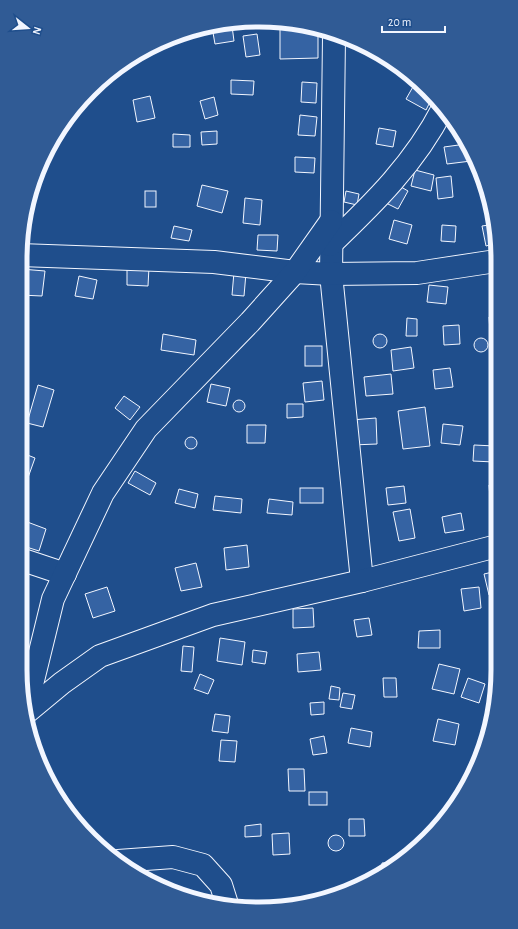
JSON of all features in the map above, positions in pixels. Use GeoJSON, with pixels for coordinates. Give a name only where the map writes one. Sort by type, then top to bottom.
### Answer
{"type":"FeatureCollection","features":[{"type":"Feature","properties":{"kind":"street"},"geometry":{"type":"LineString","coordinates":[[334,39],[330,245],[331,274],[362,581]]}},
{"type":"Feature","properties":{"kind":"street"},"geometry":{"type":"LineString","coordinates":[[330,245],[383,193],[430,132],[440,114]]}},
{"type":"Feature","properties":{"kind":"street"},"geometry":{"type":"LineString","coordinates":[[29,698],[53,599],[103,493],[146,429],[250,322],[294,272],[331,220]]}},
{"type":"Feature","properties":{"kind":"street"},"geometry":{"type":"LineString","coordinates":[[27,255],[214,262],[294,272],[331,274],[417,273],[491,262]]}},
{"type":"Feature","properties":{"kind":"street"},"geometry":{"type":"LineString","coordinates":[[30,709],[62,683],[100,656],[213,614],[362,581],[491,548]]}},
{"type":"Feature","properties":{"kind":"street"},"geometry":{"type":"LineString","coordinates":[[27,561],[65,574]]}},
{"type":"Feature","properties":{"kind":"street"},"geometry":{"type":"LineString","coordinates":[[127,861],[173,858],[203,865],[221,885],[226,900]]}},
{"type":"Feature","properties":{"kind":"building"},"geometry":{"type":"Polygon","coordinates":[[[280,28],[318,35],[318,58],[280,59],[280,28]]]}},
{"type":"Feature","properties":{"kind":"building"},"geometry":{"type":"Polygon","coordinates":[[[232,29],[234,41],[215,44],[213,31],[232,29]]]}},
{"type":"Feature","properties":{"kind":"building"},"geometry":{"type":"Polygon","coordinates":[[[257,34],[260,55],[246,57],[243,36],[257,34]]]}},
{"type":"Feature","properties":{"kind":"building"},"geometry":{"type":"Polygon","coordinates":[[[231,80],[254,81],[253,95],[231,94],[231,80]]]}},
{"type":"Feature","properties":{"kind":"building"},"geometry":{"type":"Polygon","coordinates":[[[302,82],[317,83],[316,103],[301,102],[302,82]]]}},
{"type":"Feature","properties":{"kind":"building"},"geometry":{"type":"Polygon","coordinates":[[[413,86],[430,102],[426,110],[406,99],[413,86]]]}},
{"type":"Feature","properties":{"kind":"building"},"geometry":{"type":"Polygon","coordinates":[[[150,96],[155,118],[137,122],[133,100],[150,96]]]}},
{"type":"Feature","properties":{"kind":"building"},"geometry":{"type":"Polygon","coordinates":[[[214,97],[218,115],[205,119],[200,101],[214,97]]]}},
{"type":"Feature","properties":{"kind":"building"},"geometry":{"type":"Polygon","coordinates":[[[300,115],[317,117],[315,136],[298,135],[300,115]]]}},
{"type":"Feature","properties":{"kind":"building"},"geometry":{"type":"Polygon","coordinates":[[[379,128],[396,131],[393,147],[376,144],[379,128]]]}},
{"type":"Feature","properties":{"kind":"building"},"geometry":{"type":"Polygon","coordinates":[[[217,131],[217,144],[202,145],[201,132],[217,131]]]}},
{"type":"Feature","properties":{"kind":"building"},"geometry":{"type":"Polygon","coordinates":[[[173,134],[190,135],[190,147],[173,147],[173,134]]]}},
{"type":"Feature","properties":{"kind":"building"},"geometry":{"type":"Polygon","coordinates":[[[461,145],[469,161],[447,164],[444,147],[461,145]]]}},
{"type":"Feature","properties":{"kind":"building"},"geometry":{"type":"Polygon","coordinates":[[[295,157],[315,158],[314,173],[295,172],[295,157]]]}},
{"type":"Feature","properties":{"kind":"building"},"geometry":{"type":"Polygon","coordinates":[[[415,170],[434,175],[431,191],[411,186],[415,170]]]}},
{"type":"Feature","properties":{"kind":"building"},"geometry":{"type":"Polygon","coordinates":[[[451,176],[453,197],[438,199],[436,178],[451,176]]]}},
{"type":"Feature","properties":{"kind":"building"},"geometry":{"type":"Polygon","coordinates":[[[396,184],[408,191],[398,209],[386,203],[396,184]]]}},
{"type":"Feature","properties":{"kind":"building"},"geometry":{"type":"Polygon","coordinates":[[[202,185],[228,191],[222,213],[197,206],[202,185]]]}},
{"type":"Feature","properties":{"kind":"building"},"geometry":{"type":"Polygon","coordinates":[[[145,191],[156,191],[156,207],[145,207],[145,191]]]}},
{"type":"Feature","properties":{"kind":"building"},"geometry":{"type":"Polygon","coordinates":[[[346,191],[359,194],[357,205],[344,202],[346,191]]]}},
{"type":"Feature","properties":{"kind":"building"},"geometry":{"type":"Polygon","coordinates":[[[245,198],[262,200],[260,225],[243,223],[245,198]]]}},
{"type":"Feature","properties":{"kind":"building"},"geometry":{"type":"Polygon","coordinates":[[[394,220],[412,225],[407,244],[389,239],[394,220]]]}},
{"type":"Feature","properties":{"kind":"building"},"geometry":{"type":"Polygon","coordinates":[[[442,225],[456,226],[455,242],[441,241],[442,225]]]}},
{"type":"Feature","properties":{"kind":"building"},"geometry":{"type":"Polygon","coordinates":[[[488,225],[491,244],[486,246],[482,226],[488,225]]]}},
{"type":"Feature","properties":{"kind":"building"},"geometry":{"type":"Polygon","coordinates":[[[174,226],[192,230],[189,241],[171,238],[174,226]]]}},
{"type":"Feature","properties":{"kind":"building"},"geometry":{"type":"Polygon","coordinates":[[[258,235],[278,235],[277,251],[257,250],[258,235]]]}},
{"type":"Feature","properties":{"kind":"building"},"geometry":{"type":"Polygon","coordinates":[[[127,266],[149,267],[148,286],[127,285],[127,266]]]}},
{"type":"Feature","properties":{"kind":"building"},"geometry":{"type":"Polygon","coordinates":[[[27,270],[45,271],[42,296],[27,295],[27,270]]]}},
{"type":"Feature","properties":{"kind":"building"},"geometry":{"type":"Polygon","coordinates":[[[234,272],[246,273],[244,296],[232,295],[234,272]]]}},
{"type":"Feature","properties":{"kind":"building"},"geometry":{"type":"Polygon","coordinates":[[[79,276],[97,280],[93,299],[75,296],[79,276]]]}},
{"type":"Feature","properties":{"kind":"building"},"geometry":{"type":"Polygon","coordinates":[[[429,285],[448,287],[446,304],[427,302],[429,285]]]}},
{"type":"Feature","properties":{"kind":"building"},"geometry":{"type":"Polygon","coordinates":[[[489,317],[491,317],[491,332],[489,317]]]}},
{"type":"Feature","properties":{"kind":"building"},"geometry":{"type":"Polygon","coordinates":[[[407,318],[417,319],[417,336],[406,336],[407,318]]]}},
{"type":"Feature","properties":{"kind":"building"},"geometry":{"type":"Polygon","coordinates":[[[459,325],[460,344],[444,345],[443,326],[459,325]]]}},
{"type":"Feature","properties":{"kind":"building"},"geometry":{"type":"Polygon","coordinates":[[[163,334],[196,340],[194,355],[161,350],[163,334]]]}},
{"type":"Feature","properties":{"kind":"building"},"geometry":{"type":"Polygon","coordinates":[[[377,334],[383,334],[387,338],[387,344],[383,348],[377,348],[373,344],[373,338],[377,334]]]}},
{"type":"Feature","properties":{"kind":"building"},"geometry":{"type":"Polygon","coordinates":[[[478,338],[484,338],[488,342],[488,348],[484,352],[478,352],[474,348],[474,342],[478,338]]]}},
{"type":"Feature","properties":{"kind":"building"},"geometry":{"type":"Polygon","coordinates":[[[305,346],[322,346],[322,366],[305,366],[305,346]]]}},
{"type":"Feature","properties":{"kind":"building"},"geometry":{"type":"Polygon","coordinates":[[[411,347],[414,368],[393,371],[391,350],[411,347]]]}},
{"type":"Feature","properties":{"kind":"building"},"geometry":{"type":"Polygon","coordinates":[[[450,368],[453,387],[435,389],[433,370],[450,368]]]}},
{"type":"Feature","properties":{"kind":"building"},"geometry":{"type":"Polygon","coordinates":[[[391,374],[393,394],[366,396],[364,377],[391,374]]]}},
{"type":"Feature","properties":{"kind":"building"},"geometry":{"type":"Polygon","coordinates":[[[322,381],[324,400],[305,402],[303,383],[322,381]]]}},
{"type":"Feature","properties":{"kind":"building"},"geometry":{"type":"Polygon","coordinates":[[[211,384],[230,388],[226,406],[207,402],[211,384]]]}},
{"type":"Feature","properties":{"kind":"building"},"geometry":{"type":"Polygon","coordinates":[[[38,385],[54,390],[43,427],[27,423],[38,385]]]}},
{"type":"Feature","properties":{"kind":"building"},"geometry":{"type":"Polygon","coordinates":[[[124,396],[140,407],[130,420],[115,408],[124,396]]]}},
{"type":"Feature","properties":{"kind":"building"},"geometry":{"type":"Polygon","coordinates":[[[237,400],[241,400],[245,406],[241,412],[237,412],[233,408],[233,404],[237,400]]]}},
{"type":"Feature","properties":{"kind":"building"},"geometry":{"type":"Polygon","coordinates":[[[287,404],[303,404],[303,417],[287,418],[287,404]]]}},
{"type":"Feature","properties":{"kind":"building"},"geometry":{"type":"Polygon","coordinates":[[[425,407],[430,446],[403,449],[398,411],[425,407]]]}},
{"type":"Feature","properties":{"kind":"building"},"geometry":{"type":"Polygon","coordinates":[[[376,418],[377,444],[352,445],[351,420],[376,418]]]}},
{"type":"Feature","properties":{"kind":"building"},"geometry":{"type":"Polygon","coordinates":[[[443,424],[463,426],[460,445],[441,443],[443,424]]]}},
{"type":"Feature","properties":{"kind":"building"},"geometry":{"type":"Polygon","coordinates":[[[247,425],[266,425],[265,443],[247,443],[247,425]]]}},
{"type":"Feature","properties":{"kind":"building"},"geometry":{"type":"Polygon","coordinates":[[[189,437],[193,437],[197,443],[193,449],[189,449],[185,445],[185,441],[189,437]]]}},
{"type":"Feature","properties":{"kind":"building"},"geometry":{"type":"Polygon","coordinates":[[[474,445],[491,446],[491,462],[473,461],[474,445]]]}},
{"type":"Feature","properties":{"kind":"building"},"geometry":{"type":"Polygon","coordinates":[[[27,455],[35,458],[27,480],[27,455]]]}},
{"type":"Feature","properties":{"kind":"building"},"geometry":{"type":"Polygon","coordinates":[[[135,471],[156,483],[150,495],[128,483],[135,471]]]}},
{"type":"Feature","properties":{"kind":"building"},"geometry":{"type":"Polygon","coordinates":[[[489,485],[491,485],[491,511],[489,485]]]}},
{"type":"Feature","properties":{"kind":"building"},"geometry":{"type":"Polygon","coordinates":[[[404,486],[406,503],[388,505],[386,488],[404,486]]]}},
{"type":"Feature","properties":{"kind":"building"},"geometry":{"type":"Polygon","coordinates":[[[300,488],[323,488],[323,503],[300,503],[300,488]]]}},
{"type":"Feature","properties":{"kind":"building"},"geometry":{"type":"Polygon","coordinates":[[[179,489],[198,494],[195,508],[175,503],[179,489]]]}},
{"type":"Feature","properties":{"kind":"building"},"geometry":{"type":"Polygon","coordinates":[[[215,496],[242,499],[241,513],[213,510],[215,496]]]}},
{"type":"Feature","properties":{"kind":"building"},"geometry":{"type":"Polygon","coordinates":[[[269,499],[293,502],[292,515],[267,513],[269,499]]]}},
{"type":"Feature","properties":{"kind":"building"},"geometry":{"type":"Polygon","coordinates":[[[410,509],[415,538],[399,541],[393,512],[410,509]]]}},
{"type":"Feature","properties":{"kind":"building"},"geometry":{"type":"Polygon","coordinates":[[[461,513],[464,530],[445,533],[442,517],[461,513]]]}},
{"type":"Feature","properties":{"kind":"building"},"geometry":{"type":"Polygon","coordinates":[[[27,522],[46,529],[39,551],[27,547],[27,522]]]}},
{"type":"Feature","properties":{"kind":"building"},"geometry":{"type":"Polygon","coordinates":[[[247,545],[249,567],[226,570],[224,548],[247,545]]]}},
{"type":"Feature","properties":{"kind":"building"},"geometry":{"type":"Polygon","coordinates":[[[196,563],[202,587],[181,591],[175,568],[196,563]]]}},
{"type":"Feature","properties":{"kind":"building"},"geometry":{"type":"Polygon","coordinates":[[[491,572],[491,594],[489,595],[484,574],[491,572]]]}},
{"type":"Feature","properties":{"kind":"building"},"geometry":{"type":"Polygon","coordinates":[[[107,587],[115,611],[93,618],[85,594],[107,587]]]}},
{"type":"Feature","properties":{"kind":"building"},"geometry":{"type":"Polygon","coordinates":[[[479,587],[481,608],[464,611],[461,589],[479,587]]]}},
{"type":"Feature","properties":{"kind":"building"},"geometry":{"type":"Polygon","coordinates":[[[313,608],[314,627],[293,628],[293,609],[313,608]]]}},
{"type":"Feature","properties":{"kind":"building"},"geometry":{"type":"Polygon","coordinates":[[[369,618],[372,635],[357,637],[354,620],[369,618]]]}},
{"type":"Feature","properties":{"kind":"building"},"geometry":{"type":"Polygon","coordinates":[[[440,630],[440,648],[418,648],[419,631],[440,630]]]}},
{"type":"Feature","properties":{"kind":"building"},"geometry":{"type":"Polygon","coordinates":[[[220,638],[245,642],[242,665],[217,661],[220,638]]]}},
{"type":"Feature","properties":{"kind":"building"},"geometry":{"type":"Polygon","coordinates":[[[183,646],[194,647],[192,672],[181,671],[183,646]]]}},
{"type":"Feature","properties":{"kind":"building"},"geometry":{"type":"Polygon","coordinates":[[[253,650],[267,652],[265,664],[252,662],[253,650]]]}},
{"type":"Feature","properties":{"kind":"building"},"geometry":{"type":"Polygon","coordinates":[[[319,652],[321,670],[298,672],[297,654],[319,652]]]}},
{"type":"Feature","properties":{"kind":"building"},"geometry":{"type":"Polygon","coordinates":[[[439,664],[460,669],[454,694],[432,689],[439,664]]]}},
{"type":"Feature","properties":{"kind":"building"},"geometry":{"type":"Polygon","coordinates":[[[200,674],[214,680],[208,694],[194,689],[200,674]]]}},
{"type":"Feature","properties":{"kind":"building"},"geometry":{"type":"Polygon","coordinates":[[[383,678],[396,678],[397,697],[384,697],[383,678]]]}},
{"type":"Feature","properties":{"kind":"building"},"geometry":{"type":"Polygon","coordinates":[[[468,678],[485,684],[479,703],[461,697],[468,678]]]}},
{"type":"Feature","properties":{"kind":"building"},"geometry":{"type":"Polygon","coordinates":[[[331,686],[340,688],[339,700],[329,699],[331,686]]]}},
{"type":"Feature","properties":{"kind":"building"},"geometry":{"type":"Polygon","coordinates":[[[343,693],[355,695],[352,709],[340,707],[343,693]]]}},
{"type":"Feature","properties":{"kind":"building"},"geometry":{"type":"Polygon","coordinates":[[[324,702],[324,714],[311,715],[310,703],[324,702]]]}},
{"type":"Feature","properties":{"kind":"building"},"geometry":{"type":"Polygon","coordinates":[[[215,714],[230,716],[228,733],[212,731],[215,714]]]}},
{"type":"Feature","properties":{"kind":"building"},"geometry":{"type":"Polygon","coordinates":[[[438,719],[459,724],[455,745],[433,741],[438,719]]]}},
{"type":"Feature","properties":{"kind":"building"},"geometry":{"type":"Polygon","coordinates":[[[351,728],[372,732],[370,747],[348,743],[351,728]]]}},
{"type":"Feature","properties":{"kind":"building"},"geometry":{"type":"Polygon","coordinates":[[[324,736],[327,753],[313,755],[310,739],[324,736]]]}},
{"type":"Feature","properties":{"kind":"building"},"geometry":{"type":"Polygon","coordinates":[[[221,740],[237,741],[235,762],[219,761],[221,740]]]}},
{"type":"Feature","properties":{"kind":"building"},"geometry":{"type":"Polygon","coordinates":[[[288,769],[304,769],[305,791],[289,791],[288,769]]]}},
{"type":"Feature","properties":{"kind":"building"},"geometry":{"type":"Polygon","coordinates":[[[309,792],[327,792],[327,805],[309,805],[309,792]]]}},
{"type":"Feature","properties":{"kind":"building"},"geometry":{"type":"Polygon","coordinates":[[[349,819],[364,819],[365,836],[349,836],[349,819]]]}},
{"type":"Feature","properties":{"kind":"building"},"geometry":{"type":"Polygon","coordinates":[[[261,824],[261,836],[245,837],[245,826],[261,824]]]}},
{"type":"Feature","properties":{"kind":"building"},"geometry":{"type":"Polygon","coordinates":[[[289,833],[290,854],[273,855],[272,834],[289,833]]]}},
{"type":"Feature","properties":{"kind":"building"},"geometry":{"type":"Polygon","coordinates":[[[333,835],[339,835],[344,840],[342,849],[339,851],[333,851],[328,846],[328,840],[333,835]]]}},
{"type":"Feature","properties":{"kind":"building"},"geometry":{"type":"Polygon","coordinates":[[[382,863],[389,863],[382,867],[382,863]]]}}]}
